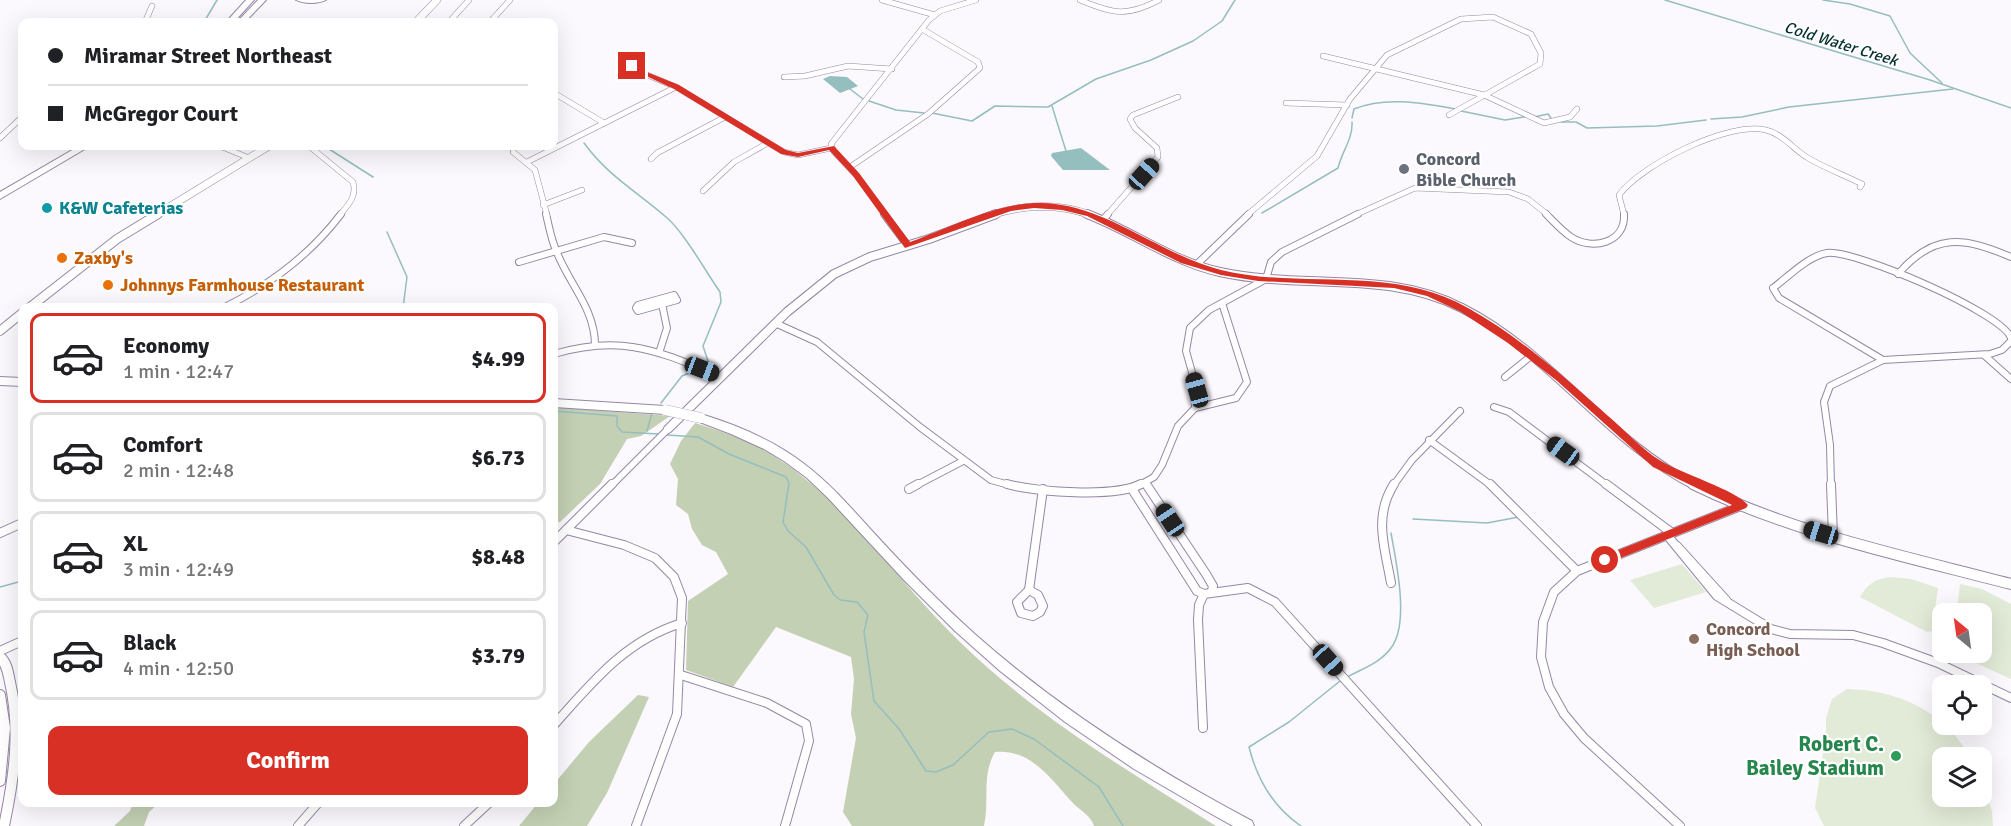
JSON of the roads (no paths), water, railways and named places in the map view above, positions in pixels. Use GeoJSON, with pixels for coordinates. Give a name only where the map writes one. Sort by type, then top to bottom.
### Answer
{"type":"FeatureCollection","features":[{"type":"Feature","properties":{"kind":"highway"},"geometry":{"type":"LineString","coordinates":[[234,18],[250,0]]}},
{"type":"Feature","properties":{"kind":"highway"},"geometry":{"type":"LineString","coordinates":[[245,18],[262,0]]}},
{"type":"Feature","properties":{"kind":"highway"},"geometry":{"type":"LineString","coordinates":[[300,0],[322,0]]}},
{"type":"Feature","properties":{"kind":"highway"},"geometry":{"type":"LineString","coordinates":[[0,187],[64,150]]}},
{"type":"Feature","properties":{"kind":"highway"},"geometry":{"type":"LineString","coordinates":[[0,196],[79,150]]}},
{"type":"Feature","properties":{"kind":"highway"},"geometry":{"type":"LineString","coordinates":[[68,157],[82,150]]}},
{"type":"Feature","properties":{"kind":"main road"},"geometry":{"type":"LineString","coordinates":[[0,381],[18,382]]}},
{"type":"Feature","properties":{"kind":"main road"},"geometry":{"type":"LineString","coordinates":[[558,403],[666,410],[701,418],[741,432],[792,461],[833,496],[942,612],[1034,692],[1158,776],[1247,826]]}},
{"type":"Feature","properties":{"kind":"street"},"geometry":{"type":"LineString","coordinates":[[420,18],[437,0]]}},
{"type":"Feature","properties":{"kind":"street"},"geometry":{"type":"LineString","coordinates":[[453,18],[469,0]]}},
{"type":"Feature","properties":{"kind":"street"},"geometry":{"type":"LineString","coordinates":[[494,18],[510,0]]}},
{"type":"Feature","properties":{"kind":"street"},"geometry":{"type":"LineString","coordinates":[[882,0],[935,15]]}},
{"type":"Feature","properties":{"kind":"street"},"geometry":{"type":"LineString","coordinates":[[831,148],[836,136],[935,15],[976,0]]}},
{"type":"Feature","properties":{"kind":"street"},"geometry":{"type":"LineString","coordinates":[[1080,0],[1112,13],[1124,15],[1159,0]]}},
{"type":"Feature","properties":{"kind":"street"},"geometry":{"type":"LineString","coordinates":[[150,18],[152,6]]}},
{"type":"Feature","properties":{"kind":"street"},"geometry":{"type":"LineString","coordinates":[[1196,265],[1262,201],[1317,156],[1347,105],[1373,69],[1387,55],[1458,21],[1496,18],[1531,34],[1538,44],[1542,58],[1540,64],[1449,115]]}},
{"type":"Feature","properties":{"kind":"street"},"geometry":{"type":"LineString","coordinates":[[850,167],[928,114],[980,68],[978,63],[922,29]]}},
{"type":"Feature","properties":{"kind":"street"},"geometry":{"type":"LineString","coordinates":[[1323,56],[1484,95],[1544,123],[1570,117],[1577,110]]}},
{"type":"Feature","properties":{"kind":"street"},"geometry":{"type":"LineString","coordinates":[[618,58],[645,74],[676,87],[784,152],[798,155],[831,148]]}},
{"type":"Feature","properties":{"kind":"street"},"geometry":{"type":"LineString","coordinates":[[784,77],[806,76],[848,66],[892,69]]}},
{"type":"Feature","properties":{"kind":"street"},"geometry":{"type":"LineString","coordinates":[[558,146],[676,87]]}},
{"type":"Feature","properties":{"kind":"street"},"geometry":{"type":"LineString","coordinates":[[558,95],[604,123]]}},
{"type":"Feature","properties":{"kind":"street"},"geometry":{"type":"LineString","coordinates":[[1103,220],[1155,161],[1159,153],[1130,118],[1178,97]]}},
{"type":"Feature","properties":{"kind":"street"},"geometry":{"type":"LineString","coordinates":[[1286,103],[1347,105]]}},
{"type":"Feature","properties":{"kind":"street"},"geometry":{"type":"LineString","coordinates":[[651,159],[657,153],[725,117]]}},
{"type":"Feature","properties":{"kind":"street"},"geometry":{"type":"LineString","coordinates":[[0,138],[18,121]]}},
{"type":"Feature","properties":{"kind":"street"},"geometry":{"type":"LineString","coordinates":[[1195,408],[1197,390],[1186,351],[1190,328],[1200,317],[1266,279],[1271,262],[1282,252],[1416,188],[1515,192],[1534,202],[1562,232],[1590,244],[1606,243],[1621,232],[1624,218],[1619,195],[1634,176],[1714,138],[1743,129],[1772,132],[1800,154],[1862,184],[1860,187]]}},
{"type":"Feature","properties":{"kind":"street"},"geometry":{"type":"LineString","coordinates":[[703,191],[734,162],[768,143]]}},
{"type":"Feature","properties":{"kind":"street"},"geometry":{"type":"LineString","coordinates":[[831,148],[850,167],[908,246]]}},
{"type":"Feature","properties":{"kind":"street"},"geometry":{"type":"LineString","coordinates":[[230,150],[249,158]]}},
{"type":"Feature","properties":{"kind":"street"},"geometry":{"type":"LineString","coordinates":[[35,303],[117,239],[262,150]]}},
{"type":"Feature","properties":{"kind":"street"},"geometry":{"type":"LineString","coordinates":[[233,303],[271,283],[300,261],[352,200],[355,190],[353,182],[314,150]]}},
{"type":"Feature","properties":{"kind":"street"},"geometry":{"type":"LineString","coordinates":[[527,162],[551,150]]}},
{"type":"Feature","properties":{"kind":"street"},"geometry":{"type":"LineString","coordinates":[[513,152],[535,170],[556,251],[585,303],[595,334],[595,345]]}},
{"type":"Feature","properties":{"kind":"street"},"geometry":{"type":"LineString","coordinates":[[543,205],[582,190]]}},
{"type":"Feature","properties":{"kind":"street"},"geometry":{"type":"LineString","coordinates":[[558,538],[810,290],[844,268],[867,257],[908,246],[988,215],[1015,208],[1062,207],[1103,220],[1196,265],[1239,276],[1266,279],[1364,281],[1413,289],[1464,309],[1531,356],[1656,464],[1743,505],[1833,537],[2011,584]]}},
{"type":"Feature","properties":{"kind":"street"},"geometry":{"type":"LineString","coordinates":[[519,262],[604,237],[632,243]]}},
{"type":"Feature","properties":{"kind":"street"},"geometry":{"type":"LineString","coordinates":[[1898,274],[1916,255],[1949,240],[1973,242],[2011,257]]}},
{"type":"Feature","properties":{"kind":"street"},"geometry":{"type":"LineString","coordinates":[[1833,537],[1830,445],[1824,402],[1827,391],[1833,383],[1883,360],[1984,355],[2002,350],[2011,340],[2007,326],[1952,297],[1850,257],[1827,253],[1772,289],[1779,298],[1883,360]]}},
{"type":"Feature","properties":{"kind":"street"},"geometry":{"type":"LineString","coordinates":[[674,295],[677,300],[662,304],[638,311],[636,308],[638,305],[674,295]]}},
{"type":"Feature","properties":{"kind":"street"},"geometry":{"type":"LineString","coordinates":[[775,323],[817,342],[831,352],[963,461],[998,483],[1043,489],[1106,493],[1132,489],[1145,483],[1159,471],[1178,426],[1195,408],[1236,398],[1247,382],[1222,303]]}},
{"type":"Feature","properties":{"kind":"street"},"geometry":{"type":"LineString","coordinates":[[660,350],[666,338],[667,315],[662,304]]}},
{"type":"Feature","properties":{"kind":"street"},"geometry":{"type":"LineString","coordinates":[[0,331],[18,317]]}},
{"type":"Feature","properties":{"kind":"street"},"geometry":{"type":"LineString","coordinates":[[558,353],[595,345],[633,344],[660,350],[721,376]]}},
{"type":"Feature","properties":{"kind":"street"},"geometry":{"type":"LineString","coordinates":[[1984,355],[2011,379]]}},
{"type":"Feature","properties":{"kind":"street"},"geometry":{"type":"LineString","coordinates":[[1505,377],[1531,356]]}},
{"type":"Feature","properties":{"kind":"street"},"geometry":{"type":"LineString","coordinates":[[1494,406],[1509,412],[1669,534],[1679,553],[1717,596],[1761,624],[1782,632],[1853,635],[1894,646],[1938,663],[2011,698]]}},
{"type":"Feature","properties":{"kind":"street"},"geometry":{"type":"LineString","coordinates":[[1391,583],[1381,518],[1388,498],[1412,458],[1460,411]]}},
{"type":"Feature","properties":{"kind":"street"},"geometry":{"type":"LineString","coordinates":[[1429,440],[1492,486],[1577,571]]}},
{"type":"Feature","properties":{"kind":"street"},"geometry":{"type":"LineString","coordinates":[[909,489],[963,461]]}},
{"type":"Feature","properties":{"kind":"street"},"geometry":{"type":"LineString","coordinates":[[1145,483],[1213,586],[1208,592],[1198,620],[1203,728]]}},
{"type":"Feature","properties":{"kind":"street"},"geometry":{"type":"LineString","coordinates":[[1029,590],[1043,489]]}},
{"type":"Feature","properties":{"kind":"street"},"geometry":{"type":"LineString","coordinates":[[1132,489],[1197,591],[1248,588],[1275,602],[1477,826]]}},
{"type":"Feature","properties":{"kind":"street"},"geometry":{"type":"LineString","coordinates":[[1680,826],[1572,726],[1548,682],[1541,656],[1540,634],[1545,610],[1554,589],[1564,578],[1743,505]]}},
{"type":"Feature","properties":{"kind":"street"},"geometry":{"type":"LineString","coordinates":[[0,533],[18,525]]}},
{"type":"Feature","properties":{"kind":"street"},"geometry":{"type":"LineString","coordinates":[[566,530],[638,550],[664,565],[681,592],[681,675],[677,714],[639,826]]}},
{"type":"Feature","properties":{"kind":"street"},"geometry":{"type":"LineString","coordinates":[[558,721],[634,643],[662,628],[682,623]]}},
{"type":"Feature","properties":{"kind":"street"},"geometry":{"type":"LineString","coordinates":[[0,651],[18,643]]}},
{"type":"Feature","properties":{"kind":"street"},"geometry":{"type":"LineString","coordinates":[[0,657],[5,661],[18,713]]}},
{"type":"Feature","properties":{"kind":"street"},"geometry":{"type":"LineString","coordinates":[[681,675],[789,713],[805,723],[809,741],[785,826]]}},
{"type":"Feature","properties":{"kind":"street"},"geometry":{"type":"LineString","coordinates":[[0,695],[4,728],[0,782],[14,778]]}},
{"type":"Feature","properties":{"kind":"street"},"geometry":{"type":"LineString","coordinates":[[4,826],[14,778],[18,740]]}},
{"type":"Feature","properties":{"kind":"street"},"geometry":{"type":"LineString","coordinates":[[298,826],[315,807]]}},
{"type":"Feature","properties":{"kind":"street"},"geometry":{"type":"LineString","coordinates":[[464,826],[485,807]]}},
{"type":"Feature","properties":{"kind":"water"},"geometry":{"type":"Polygon","coordinates":[[[830,76],[847,77],[858,86],[840,93],[823,79],[830,76]]]}},
{"type":"Feature","properties":{"kind":"water"},"geometry":{"type":"Polygon","coordinates":[[[1081,148],[1110,170],[1063,170],[1051,156],[1052,153],[1081,148]]]}},
{"type":"Feature","properties":{"kind":"waterway"},"geometry":{"type":"LineString","coordinates":[[206,18],[217,0]]}},
{"type":"Feature","properties":{"kind":"waterway"},"geometry":{"type":"LineString","coordinates":[[932,113],[972,121],[995,106],[1048,107],[1096,79],[1151,60],[1193,41],[1222,21],[1235,0]]}},
{"type":"Feature","properties":{"kind":"waterway","name":"Cold Water Creek"},"geometry":{"type":"LineString","coordinates":[[1665,0],[1930,80],[2011,108]]}},
{"type":"Feature","properties":{"kind":"waterway"},"geometry":{"type":"LineString","coordinates":[[1823,0],[1850,4],[1890,16],[1910,53],[1942,83]]}},
{"type":"Feature","properties":{"kind":"waterway"},"geometry":{"type":"LineString","coordinates":[[850,89],[863,99]]}},
{"type":"Feature","properties":{"kind":"waterway"},"geometry":{"type":"LineString","coordinates":[[1711,119],[1742,117],[1789,107],[1953,89]]}},
{"type":"Feature","properties":{"kind":"waterway"},"geometry":{"type":"LineString","coordinates":[[869,101],[896,110],[924,113]]}},
{"type":"Feature","properties":{"kind":"waterway"},"geometry":{"type":"LineString","coordinates":[[1352,118],[1354,109],[1379,103],[1417,103],[1455,109]]}},
{"type":"Feature","properties":{"kind":"waterway"},"geometry":{"type":"LineString","coordinates":[[1052,106],[1066,151]]}},
{"type":"Feature","properties":{"kind":"waterway"},"geometry":{"type":"LineString","coordinates":[[1461,111],[1505,120],[1524,117]]}},
{"type":"Feature","properties":{"kind":"waterway"},"geometry":{"type":"LineString","coordinates":[[1534,117],[1548,114],[1551,118]]}},
{"type":"Feature","properties":{"kind":"waterway"},"geometry":{"type":"LineString","coordinates":[[1561,122],[1576,122],[1587,128],[1657,126],[1706,120]]}},
{"type":"Feature","properties":{"kind":"waterway"},"geometry":{"type":"LineString","coordinates":[[1262,213],[1338,168],[1351,134],[1352,122]]}},
{"type":"Feature","properties":{"kind":"waterway"},"geometry":{"type":"LineString","coordinates":[[584,143],[603,165],[673,224],[720,292],[721,302],[703,346],[709,364]]}},
{"type":"Feature","properties":{"kind":"waterway"},"geometry":{"type":"LineString","coordinates":[[331,150],[373,177]]}},
{"type":"Feature","properties":{"kind":"waterway"},"geometry":{"type":"LineString","coordinates":[[387,232],[407,277],[404,303]]}},
{"type":"Feature","properties":{"kind":"waterway"},"geometry":{"type":"LineString","coordinates":[[661,403],[682,376],[694,371]]}},
{"type":"Feature","properties":{"kind":"waterway"},"geometry":{"type":"LineString","coordinates":[[558,411],[617,416],[617,426],[622,432],[659,434]]}},
{"type":"Feature","properties":{"kind":"waterway"},"geometry":{"type":"LineString","coordinates":[[647,431],[652,413]]}},
{"type":"Feature","properties":{"kind":"waterway"},"geometry":{"type":"LineString","coordinates":[[667,435],[698,437],[729,454],[786,477],[789,483],[783,522],[788,531],[806,547],[834,595],[840,600],[857,602],[868,615],[864,632],[874,701],[900,730],[926,771],[936,772],[953,765],[989,732],[1012,729],[1034,739],[1099,787],[1123,826]]}},
{"type":"Feature","properties":{"kind":"waterway"},"geometry":{"type":"LineString","coordinates":[[1413,519],[1487,523],[1519,517]]}},
{"type":"Feature","properties":{"kind":"waterway"},"geometry":{"type":"LineString","coordinates":[[1349,676],[1382,657],[1397,637],[1401,608],[1391,533]]}},
{"type":"Feature","properties":{"kind":"waterway"},"geometry":{"type":"LineString","coordinates":[[0,587],[18,582]]}},
{"type":"Feature","properties":{"kind":"waterway"},"geometry":{"type":"LineString","coordinates":[[1301,826],[1274,801],[1262,781],[1249,747],[1289,722],[1340,681]]}},
{"type":"Feature","properties":{"kind":"place","name":"Concord Bible Church"},"geometry":{"type":"Point","coordinates":[1404,169]}},
{"type":"Feature","properties":{"kind":"place","name":"K&W Cafeterias"},"geometry":{"type":"Point","coordinates":[47,208]}},
{"type":"Feature","properties":{"kind":"place","name":"Zaxby's"},"geometry":{"type":"Point","coordinates":[62,258]}},
{"type":"Feature","properties":{"kind":"place","name":"Johnnys Farmhouse Restaurant"},"geometry":{"type":"Point","coordinates":[108,285]}},
{"type":"Feature","properties":{"kind":"place","name":"Concord High School"},"geometry":{"type":"Point","coordinates":[1694,639]}},
{"type":"Feature","properties":{"kind":"place","name":"Robert C. Bailey Stadium"},"geometry":{"type":"Point","coordinates":[1896,756]}}]}
